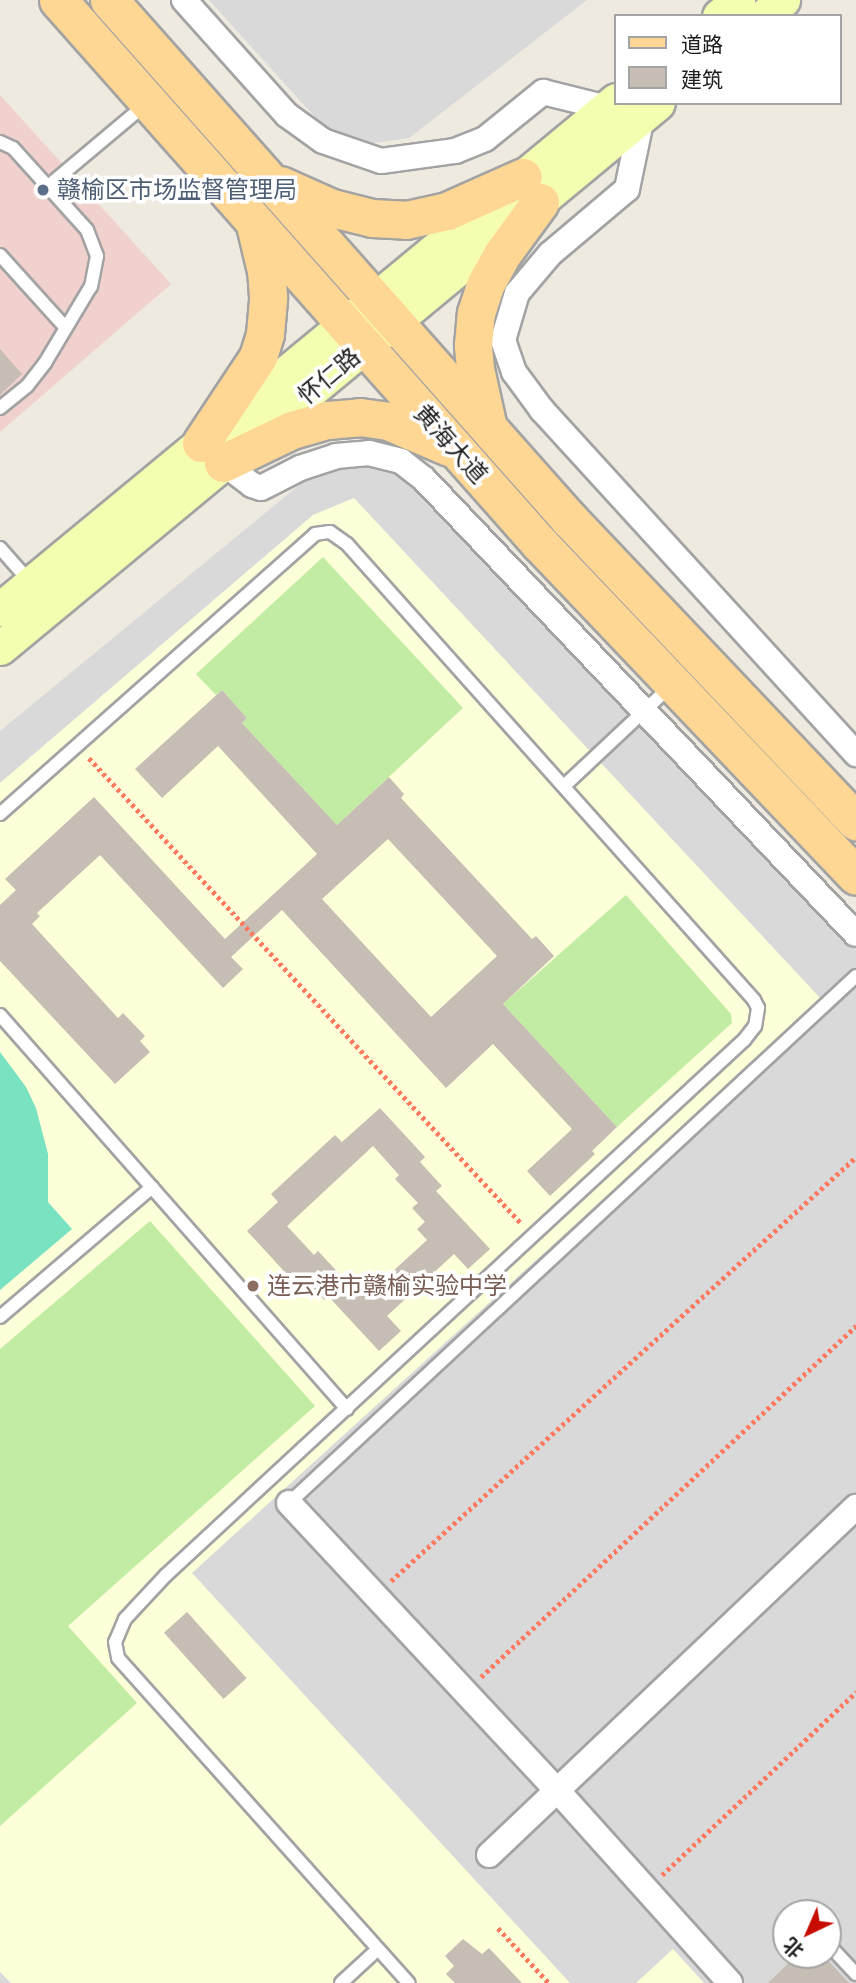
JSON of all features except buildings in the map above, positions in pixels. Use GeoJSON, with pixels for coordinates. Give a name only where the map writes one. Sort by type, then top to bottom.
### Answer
{"type":"FeatureCollection","features":[{"type":"Feature","properties":{"kind":"main road","name":"黄海大道"},"geometry":{"type":"LineString","coordinates":[[58,0],[457,451],[672,686],[856,876]]}},
{"type":"Feature","properties":{"kind":"main road","name":"黄海大道"},"geometry":{"type":"LineString","coordinates":[[109,0],[488,427],[710,670],[856,821]]}},
{"type":"Feature","properties":{"kind":"main road"},"geometry":{"type":"LineString","coordinates":[[721,14],[738,0]]}},
{"type":"Feature","properties":{"kind":"main road"},"geometry":{"type":"LineString","coordinates":[[766,14],[783,0]]}},
{"type":"Feature","properties":{"kind":"main road","name":"怀仁路"},"geometry":{"type":"LineString","coordinates":[[0,648],[212,453],[631,107]]}},
{"type":"Feature","properties":{"kind":"main road"},"geometry":{"type":"LineString","coordinates":[[268,179],[332,208],[372,218],[406,220],[531,189]]}},
{"type":"Feature","properties":{"kind":"main road"},"geometry":{"type":"LineString","coordinates":[[488,427],[472,345],[476,313],[485,285],[503,253],[531,189]]}},
{"type":"Feature","properties":{"kind":"main road"},"geometry":{"type":"LineString","coordinates":[[212,453],[258,357],[265,334],[268,297],[266,271],[254,221]]}},
{"type":"Feature","properties":{"kind":"main road"},"geometry":{"type":"LineString","coordinates":[[212,453],[328,420],[360,417],[388,421],[457,451]]}},
{"type":"Feature","properties":{"kind":"main road","name":"怀仁路"},"geometry":{"type":"LineString","coordinates":[[0,609],[31,583],[212,453]]}},
{"type":"Feature","properties":{"kind":"street"},"geometry":{"type":"LineString","coordinates":[[184,0],[288,115],[323,141],[381,161],[455,151],[485,139],[543,92],[614,104]]}},
{"type":"Feature","properties":{"kind":"street"},"geometry":{"type":"LineString","coordinates":[[631,107],[627,189],[550,254],[517,293],[503,340],[514,372],[542,410],[856,754]]}},
{"type":"Feature","properties":{"kind":"street"},"geometry":{"type":"LineString","coordinates":[[212,453],[252,485],[261,488],[300,468],[336,456],[369,453],[401,461],[425,480],[856,934]]}},
{"type":"Feature","properties":{"kind":"street"},"geometry":{"type":"LineString","coordinates":[[289,1503],[557,1790],[730,1983]]}},
{"type":"Feature","properties":{"kind":"street"},"geometry":{"type":"LineString","coordinates":[[489,1855],[856,1507]]}},
{"type":"Feature","properties":{"kind":"lane"},"geometry":{"type":"LineString","coordinates":[[47,187],[148,102]]}},
{"type":"Feature","properties":{"kind":"lane"},"geometry":{"type":"LineString","coordinates":[[0,142],[13,148],[87,230],[97,256],[91,286],[66,328],[27,386],[0,408]]}},
{"type":"Feature","properties":{"kind":"lane"},"geometry":{"type":"LineString","coordinates":[[0,255],[66,328]]}},
{"type":"Feature","properties":{"kind":"lane"},"geometry":{"type":"LineString","coordinates":[[0,814],[315,534],[330,533],[347,544],[758,1007],[755,1026],[744,1040],[166,1575],[125,1619],[115,1642],[118,1658],[409,1983]]}},
{"type":"Feature","properties":{"kind":"lane"},"geometry":{"type":"LineString","coordinates":[[0,548],[31,583]]}},
{"type":"Feature","properties":{"kind":"lane"},"geometry":{"type":"LineString","coordinates":[[564,786],[672,686]]}},
{"type":"Feature","properties":{"kind":"lane"},"geometry":{"type":"LineString","coordinates":[[289,1503],[856,976]]}},
{"type":"Feature","properties":{"kind":"lane"},"geometry":{"type":"LineString","coordinates":[[0,1014],[347,1409]]}},
{"type":"Feature","properties":{"kind":"lane"},"geometry":{"type":"LineString","coordinates":[[0,1317],[152,1187]]}},
{"type":"Feature","properties":{"kind":"lane"},"geometry":{"type":"LineString","coordinates":[[341,1983],[379,1949]]}},
{"type":"Feature","properties":{"kind":"lane"},"geometry":{"type":"LineString","coordinates":[[842,1959],[856,1974]]}},
{"type":"Feature","properties":{"kind":"path"},"geometry":{"type":"LineString","coordinates":[[77,745],[534,1236]]}},
{"type":"Feature","properties":{"kind":"path"},"geometry":{"type":"LineString","coordinates":[[375,1595],[856,1157]]}},
{"type":"Feature","properties":{"kind":"path"},"geometry":{"type":"LineString","coordinates":[[465,1692],[856,1326]]}},
{"type":"Feature","properties":{"kind":"path"},"geometry":{"type":"LineString","coordinates":[[646,1890],[856,1692]]}},
{"type":"Feature","properties":{"kind":"path"},"geometry":{"type":"LineString","coordinates":[[498,1928],[549,1983]]}},
{"type":"Feature","properties":{"kind":"shaded area"},"geometry":{"type":"Polygon","coordinates":[[[209,0],[587,0],[409,138],[367,144],[333,137],[209,0]]]}},
{"type":"Feature","properties":{"kind":"shaded area","name":"赣榆区市场监督管理局"},"geometry":{"type":"Polygon","coordinates":[[[0,95],[171,284],[0,432],[0,95]]]}},
{"type":"Feature","properties":{"kind":"shaded area","name":"连云港市赣榆实验中学"},"geometry":{"type":"Polygon","coordinates":[[[354,466],[377,466],[400,476],[856,950],[856,1983],[0,1983],[0,731],[315,472],[354,466]]]}},
{"type":"Feature","properties":{"kind":"shaded area","name":"连云港市赣榆实验中学"},"geometry":{"type":"Polygon","coordinates":[[[354,498],[822,1000],[192,1573],[570,1983],[11,1983],[0,1972],[0,783],[313,515],[354,498]]]}},
{"type":"Feature","properties":{"kind":"shaded area"},"geometry":{"type":"Polygon","coordinates":[[[673,1949],[704,1983],[636,1983],[673,1949]]]}},
{"type":"Feature","properties":{"kind":"green space"},"geometry":{"type":"Polygon","coordinates":[[[323,557],[463,708],[337,825],[242,723],[247,718],[222,690],[216,695],[196,674],[323,557]]]}},
{"type":"Feature","properties":{"kind":"green space"},"geometry":{"type":"Polygon","coordinates":[[[626,895],[731,1014],[732,1023],[617,1127],[503,1004],[626,895]]]}},
{"type":"Feature","properties":{"kind":"green space"},"geometry":{"type":"Polygon","coordinates":[[[0,1052],[26,1087],[36,1108],[48,1154],[48,1202],[72,1229],[0,1290],[0,1052]]]}},
{"type":"Feature","properties":{"kind":"green space"},"geometry":{"type":"Polygon","coordinates":[[[150,1221],[315,1406],[68,1626],[137,1703],[0,1826],[0,1349],[150,1221]]]}},
{"type":"Feature","properties":{"kind":"place","name":"赣榆区市场监督管理局"},"geometry":{"type":"Point","coordinates":[43,190]}},
{"type":"Feature","properties":{"kind":"place","name":"连云港市赣榆实验中学"},"geometry":{"type":"Point","coordinates":[253,1286]}}]}
